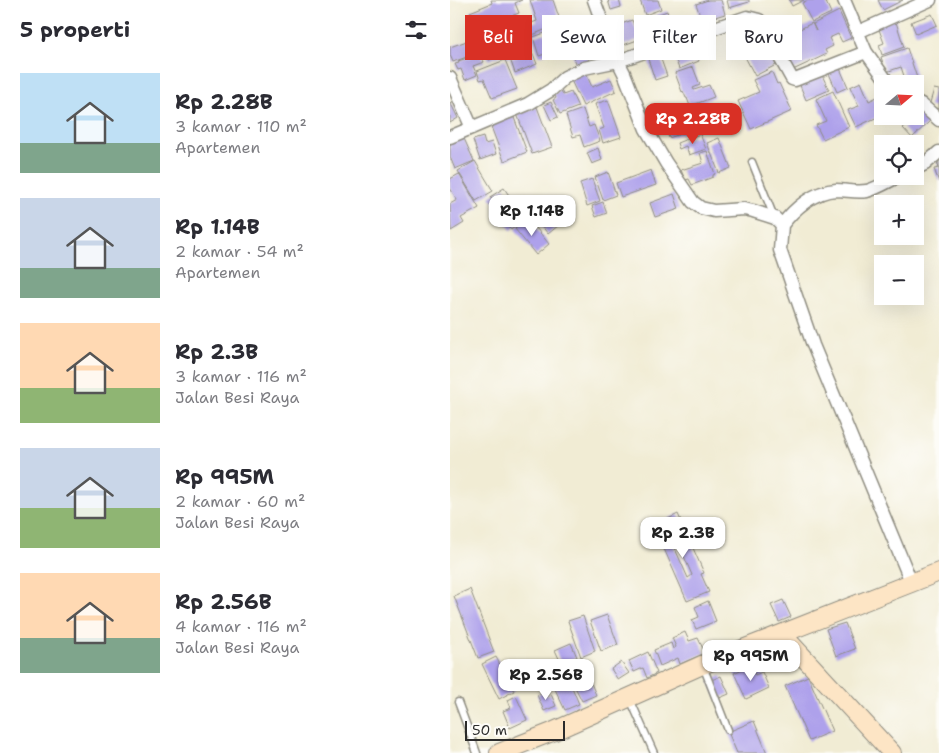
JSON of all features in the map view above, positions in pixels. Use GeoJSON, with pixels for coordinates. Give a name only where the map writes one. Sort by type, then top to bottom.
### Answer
{"type":"FeatureCollection","features":[{"type":"Feature","properties":{"kind":"main road"},"geometry":{"type":"LineString","coordinates":[[499,753],[702,665],[939,572]]}},
{"type":"Feature","properties":{"kind":"main road"},"geometry":{"type":"LineString","coordinates":[[782,634],[892,753]]}},
{"type":"Feature","properties":{"kind":"street"},"geometry":{"type":"LineString","coordinates":[[594,0],[646,129],[666,163],[693,202],[701,208],[714,211],[744,209],[778,222]]}},
{"type":"Feature","properties":{"kind":"street"},"geometry":{"type":"LineString","coordinates":[[844,0],[866,52],[883,75]]}},
{"type":"Feature","properties":{"kind":"street"},"geometry":{"type":"LineString","coordinates":[[858,32],[930,0]]}},
{"type":"Feature","properties":{"kind":"street"},"geometry":{"type":"LineString","coordinates":[[450,137],[528,104],[551,90],[565,77],[584,68],[618,61],[747,17],[759,20],[792,78],[795,80],[866,52]]}},
{"type":"Feature","properties":{"kind":"street"},"geometry":{"type":"LineString","coordinates":[[450,78],[472,128]]}},
{"type":"Feature","properties":{"kind":"street"},"geometry":{"type":"LineString","coordinates":[[924,107],[939,120]]}},
{"type":"Feature","properties":{"kind":"street"},"geometry":{"type":"LineString","coordinates":[[924,164],[939,152]]}},
{"type":"Feature","properties":{"kind":"street"},"geometry":{"type":"LineString","coordinates":[[778,222],[817,195],[836,190],[854,193],[868,191],[880,185]]}},
{"type":"Feature","properties":{"kind":"street"},"geometry":{"type":"LineString","coordinates":[[778,222],[780,250],[810,336],[912,584]]}},
{"type":"Feature","properties":{"kind":"lane"},"geometry":{"type":"LineString","coordinates":[[752,162],[778,222]]}},
{"type":"Feature","properties":{"kind":"lane"},"geometry":{"type":"LineString","coordinates":[[702,665],[728,730]]}},
{"type":"Feature","properties":{"kind":"lane"},"geometry":{"type":"LineString","coordinates":[[629,698],[654,753]]}},
{"type":"Feature","properties":{"kind":"lane"},"geometry":{"type":"LineString","coordinates":[[458,702],[477,753]]}},
{"type":"Feature","properties":{"kind":"building"},"geometry":{"type":"Polygon","coordinates":[[[491,0],[522,0],[515,3],[519,13],[514,15],[471,15],[470,12],[492,3],[491,0]]]}},
{"type":"Feature","properties":{"kind":"building"},"geometry":{"type":"Polygon","coordinates":[[[530,0],[553,0],[558,15],[542,15],[542,31],[532,35],[532,23],[537,21],[530,0]]]}},
{"type":"Feature","properties":{"kind":"building"},"geometry":{"type":"Polygon","coordinates":[[[608,0],[619,0],[621,7],[611,10],[608,0]]]}},
{"type":"Feature","properties":{"kind":"building"},"geometry":{"type":"Polygon","coordinates":[[[640,0],[658,0],[661,9],[645,15],[640,0]]]}},
{"type":"Feature","properties":{"kind":"building"},"geometry":{"type":"Polygon","coordinates":[[[708,0],[721,0],[725,14],[716,17],[716,15],[700,15],[696,4],[708,0]]]}},
{"type":"Feature","properties":{"kind":"building"},"geometry":{"type":"Polygon","coordinates":[[[727,0],[749,0],[749,2],[729,8],[727,0]]]}},
{"type":"Feature","properties":{"kind":"building"},"geometry":{"type":"Polygon","coordinates":[[[789,0],[804,0],[792,6],[789,0]]]}},
{"type":"Feature","properties":{"kind":"building"},"geometry":{"type":"Polygon","coordinates":[[[808,0],[825,0],[831,13],[812,22],[802,3],[808,0]]]}},
{"type":"Feature","properties":{"kind":"building"},"geometry":{"type":"Polygon","coordinates":[[[878,0],[903,0],[883,10],[878,0]]]}},
{"type":"Feature","properties":{"kind":"building"},"geometry":{"type":"Polygon","coordinates":[[[667,11],[668,15],[656,15],[667,11]]]}},
{"type":"Feature","properties":{"kind":"building"},"geometry":{"type":"Polygon","coordinates":[[[839,11],[851,38],[842,42],[838,34],[829,38],[833,46],[825,50],[827,54],[793,70],[788,60],[802,60],[802,28],[812,23],[816,31],[813,24],[839,11]]]}},
{"type":"Feature","properties":{"kind":"building"},"geometry":{"type":"Polygon","coordinates":[[[932,14],[937,25],[916,34],[911,22],[932,14]]]}},
{"type":"Feature","properties":{"kind":"building"},"geometry":{"type":"Polygon","coordinates":[[[895,19],[904,47],[882,55],[879,45],[884,43],[877,24],[895,19]]]}},
{"type":"Feature","properties":{"kind":"building"},"geometry":{"type":"Polygon","coordinates":[[[632,20],[634,25],[634,41],[624,45],[624,23],[632,20]]]}},
{"type":"Feature","properties":{"kind":"building"},"geometry":{"type":"Polygon","coordinates":[[[542,34],[542,55],[539,56],[533,37],[542,34]]]}},
{"type":"Feature","properties":{"kind":"building"},"geometry":{"type":"Polygon","coordinates":[[[465,42],[465,58],[453,62],[450,55],[450,47],[465,42]]]}},
{"type":"Feature","properties":{"kind":"building"},"geometry":{"type":"Polygon","coordinates":[[[907,48],[916,75],[904,75],[901,67],[886,72],[881,57],[907,48]]]}},
{"type":"Feature","properties":{"kind":"building"},"geometry":{"type":"Polygon","coordinates":[[[532,51],[537,64],[515,73],[510,60],[532,60],[532,51]]]}},
{"type":"Feature","properties":{"kind":"building"},"geometry":{"type":"Polygon","coordinates":[[[465,59],[483,60],[484,62],[473,66],[477,75],[465,80],[461,69],[458,70],[455,64],[459,63],[458,61],[465,59]]]}},
{"type":"Feature","properties":{"kind":"building"},"geometry":{"type":"Polygon","coordinates":[[[505,60],[517,89],[492,98],[484,79],[480,80],[477,71],[505,60]]]}},
{"type":"Feature","properties":{"kind":"building"},"geometry":{"type":"Polygon","coordinates":[[[575,60],[589,60],[590,63],[578,68],[575,60]]]}},
{"type":"Feature","properties":{"kind":"building"},"geometry":{"type":"Polygon","coordinates":[[[648,60],[661,60],[667,76],[655,80],[648,60]]]}},
{"type":"Feature","properties":{"kind":"building"},"geometry":{"type":"Polygon","coordinates":[[[676,60],[699,60],[699,61],[679,69],[676,60]]]}},
{"type":"Feature","properties":{"kind":"building"},"geometry":{"type":"Polygon","coordinates":[[[747,60],[773,60],[776,65],[755,76],[747,60]]]}},
{"type":"Feature","properties":{"kind":"building"},"geometry":{"type":"Polygon","coordinates":[[[838,64],[848,87],[837,92],[827,69],[838,64]]]}},
{"type":"Feature","properties":{"kind":"building"},"geometry":{"type":"Polygon","coordinates":[[[693,67],[700,85],[693,88],[694,90],[709,85],[714,97],[690,106],[675,73],[693,67]]]}},
{"type":"Feature","properties":{"kind":"building"},"geometry":{"type":"Polygon","coordinates":[[[584,69],[592,87],[611,79],[616,91],[583,106],[569,76],[584,69]]]}},
{"type":"Feature","properties":{"kind":"building"},"geometry":{"type":"Polygon","coordinates":[[[772,72],[792,111],[751,129],[738,101],[759,92],[753,80],[772,72]]]}},
{"type":"Feature","properties":{"kind":"building"},"geometry":{"type":"Polygon","coordinates":[[[821,73],[829,90],[806,100],[799,83],[821,73]]]}},
{"type":"Feature","properties":{"kind":"building"},"geometry":{"type":"Polygon","coordinates":[[[861,82],[869,101],[874,98],[874,119],[856,127],[848,110],[859,106],[850,87],[861,82]]]}},
{"type":"Feature","properties":{"kind":"building"},"geometry":{"type":"Polygon","coordinates":[[[934,89],[939,90],[939,109],[929,106],[934,89]]]}},
{"type":"Feature","properties":{"kind":"building"},"geometry":{"type":"Polygon","coordinates":[[[561,90],[563,95],[571,92],[578,107],[560,114],[553,100],[556,98],[554,94],[561,90]]]}},
{"type":"Feature","properties":{"kind":"building"},"geometry":{"type":"Polygon","coordinates":[[[833,91],[849,127],[823,139],[816,125],[826,121],[816,99],[833,91]]]}},
{"type":"Feature","properties":{"kind":"building"},"geometry":{"type":"Polygon","coordinates":[[[608,100],[621,137],[603,143],[599,130],[604,128],[595,104],[608,100]]]}},
{"type":"Feature","properties":{"kind":"building"},"geometry":{"type":"Polygon","coordinates":[[[450,102],[458,118],[450,123],[450,102]]]}},
{"type":"Feature","properties":{"kind":"building"},"geometry":{"type":"Polygon","coordinates":[[[551,102],[558,117],[551,120],[544,105],[551,102]]]}},
{"type":"Feature","properties":{"kind":"building"},"geometry":{"type":"Polygon","coordinates":[[[537,107],[552,147],[532,154],[517,114],[537,107]]]}},
{"type":"Feature","properties":{"kind":"building"},"geometry":{"type":"Polygon","coordinates":[[[583,109],[589,127],[594,125],[600,141],[584,147],[580,135],[573,137],[566,115],[583,109]]]}},
{"type":"Feature","properties":{"kind":"building"},"geometry":{"type":"Polygon","coordinates":[[[924,112],[931,120],[915,135],[909,135],[903,128],[906,125],[924,125],[924,112]]]}},
{"type":"Feature","properties":{"kind":"building"},"geometry":{"type":"Polygon","coordinates":[[[513,115],[527,152],[504,161],[490,124],[513,115]]]}},
{"type":"Feature","properties":{"kind":"building"},"geometry":{"type":"Polygon","coordinates":[[[680,116],[686,132],[669,138],[663,122],[680,116]]]}},
{"type":"Feature","properties":{"kind":"building"},"geometry":{"type":"Polygon","coordinates":[[[462,134],[474,161],[455,169],[450,157],[450,139],[462,134]]]}},
{"type":"Feature","properties":{"kind":"building"},"geometry":{"type":"Polygon","coordinates":[[[700,134],[706,149],[689,155],[686,146],[679,149],[677,143],[700,134]]]}},
{"type":"Feature","properties":{"kind":"building"},"geometry":{"type":"Polygon","coordinates":[[[483,137],[485,144],[492,142],[496,154],[480,160],[473,140],[483,137]]]}},
{"type":"Feature","properties":{"kind":"building"},"geometry":{"type":"Polygon","coordinates":[[[719,138],[731,168],[719,173],[707,143],[719,138]]]}},
{"type":"Feature","properties":{"kind":"building"},"geometry":{"type":"Polygon","coordinates":[[[598,148],[602,160],[592,164],[587,153],[598,148]]]}},
{"type":"Feature","properties":{"kind":"building"},"geometry":{"type":"Polygon","coordinates":[[[707,151],[715,174],[713,177],[692,185],[689,179],[685,180],[681,170],[703,163],[700,153],[707,151]]]}},
{"type":"Feature","properties":{"kind":"building"},"geometry":{"type":"Polygon","coordinates":[[[475,161],[493,191],[476,201],[458,171],[475,161]]]}},
{"type":"Feature","properties":{"kind":"building"},"geometry":{"type":"Polygon","coordinates":[[[939,168],[939,182],[934,169],[939,168]]]}},
{"type":"Feature","properties":{"kind":"building"},"geometry":{"type":"Polygon","coordinates":[[[651,170],[656,185],[621,197],[616,183],[651,170]]]}},
{"type":"Feature","properties":{"kind":"building"},"geometry":{"type":"Polygon","coordinates":[[[608,172],[616,195],[603,200],[595,177],[608,172]]]}},
{"type":"Feature","properties":{"kind":"building"},"geometry":{"type":"Polygon","coordinates":[[[459,174],[479,208],[461,218],[464,223],[451,231],[450,204],[457,200],[450,188],[450,179],[459,174]]]}},
{"type":"Feature","properties":{"kind":"building"},"geometry":{"type":"Polygon","coordinates":[[[592,179],[600,201],[587,206],[580,183],[592,179]]]}},
{"type":"Feature","properties":{"kind":"building"},"geometry":{"type":"Polygon","coordinates":[[[504,188],[519,210],[506,219],[490,197],[504,188]]]}},
{"type":"Feature","properties":{"kind":"building"},"geometry":{"type":"Polygon","coordinates":[[[674,194],[679,209],[655,217],[650,203],[674,194]]]}},
{"type":"Feature","properties":{"kind":"building"},"geometry":{"type":"Polygon","coordinates":[[[603,202],[607,213],[596,217],[592,206],[603,202]]]}},
{"type":"Feature","properties":{"kind":"building"},"geometry":{"type":"Polygon","coordinates":[[[545,207],[559,225],[548,234],[534,216],[545,207]]]}},
{"type":"Feature","properties":{"kind":"building"},"geometry":{"type":"Polygon","coordinates":[[[524,209],[529,216],[511,230],[506,223],[524,209]]]}},
{"type":"Feature","properties":{"kind":"building"},"geometry":{"type":"Polygon","coordinates":[[[528,218],[549,244],[536,255],[515,229],[528,218]]]}},
{"type":"Feature","properties":{"kind":"building"},"geometry":{"type":"Polygon","coordinates":[[[678,514],[704,573],[701,574],[709,592],[687,601],[654,526],[663,522],[688,578],[692,575],[668,519],[678,514]]]}},
{"type":"Feature","properties":{"kind":"building"},"geometry":{"type":"Polygon","coordinates":[[[470,589],[494,652],[478,658],[454,596],[470,589]]]}},
{"type":"Feature","properties":{"kind":"building"},"geometry":{"type":"Polygon","coordinates":[[[783,600],[791,617],[779,622],[771,605],[783,600]]]}},
{"type":"Feature","properties":{"kind":"building"},"geometry":{"type":"Polygon","coordinates":[[[708,601],[716,621],[696,629],[692,620],[699,617],[695,607],[708,601]]]}},
{"type":"Feature","properties":{"kind":"building"},"geometry":{"type":"Polygon","coordinates":[[[607,615],[618,645],[601,651],[590,621],[607,615]]]}},
{"type":"Feature","properties":{"kind":"building"},"geometry":{"type":"Polygon","coordinates":[[[583,616],[595,651],[581,657],[568,621],[583,616]]]}},
{"type":"Feature","properties":{"kind":"building"},"geometry":{"type":"Polygon","coordinates":[[[845,623],[855,649],[836,656],[826,629],[845,623]]]}},
{"type":"Feature","properties":{"kind":"building"},"geometry":{"type":"Polygon","coordinates":[[[685,632],[689,641],[698,638],[705,653],[680,664],[678,658],[660,666],[654,650],[671,643],[673,649],[676,647],[672,638],[685,632]]]}},
{"type":"Feature","properties":{"kind":"building"},"geometry":{"type":"Polygon","coordinates":[[[571,643],[577,657],[561,663],[555,650],[571,643]]]}},
{"type":"Feature","properties":{"kind":"building"},"geometry":{"type":"Polygon","coordinates":[[[648,652],[657,673],[647,678],[643,668],[634,672],[629,661],[648,652]]]}},
{"type":"Feature","properties":{"kind":"building"},"geometry":{"type":"Polygon","coordinates":[[[496,657],[514,691],[499,699],[482,664],[496,657]]]}},
{"type":"Feature","properties":{"kind":"building"},"geometry":{"type":"Polygon","coordinates":[[[621,662],[629,673],[618,680],[611,669],[621,662]]]}},
{"type":"Feature","properties":{"kind":"building"},"geometry":{"type":"Polygon","coordinates":[[[751,665],[755,675],[762,672],[769,688],[746,699],[734,673],[751,665]]]}},
{"type":"Feature","properties":{"kind":"building"},"geometry":{"type":"Polygon","coordinates":[[[588,676],[596,695],[582,701],[573,683],[588,676]]]}},
{"type":"Feature","properties":{"kind":"building"},"geometry":{"type":"Polygon","coordinates":[[[721,676],[729,694],[717,699],[709,681],[721,676]]]}},
{"type":"Feature","properties":{"kind":"building"},"geometry":{"type":"Polygon","coordinates":[[[808,676],[832,731],[809,741],[785,686],[808,676]]]}},
{"type":"Feature","properties":{"kind":"building"},"geometry":{"type":"Polygon","coordinates":[[[569,680],[579,704],[565,710],[554,687],[569,680]]]}},
{"type":"Feature","properties":{"kind":"building"},"geometry":{"type":"Polygon","coordinates":[[[545,692],[547,696],[551,694],[556,706],[544,711],[537,695],[545,692]]]}},
{"type":"Feature","properties":{"kind":"building"},"geometry":{"type":"Polygon","coordinates":[[[516,696],[527,720],[510,728],[503,711],[511,708],[508,700],[516,696]]]}},
{"type":"Feature","properties":{"kind":"building"},"geometry":{"type":"Polygon","coordinates":[[[754,721],[767,753],[737,753],[728,732],[754,721]]]}}]}
